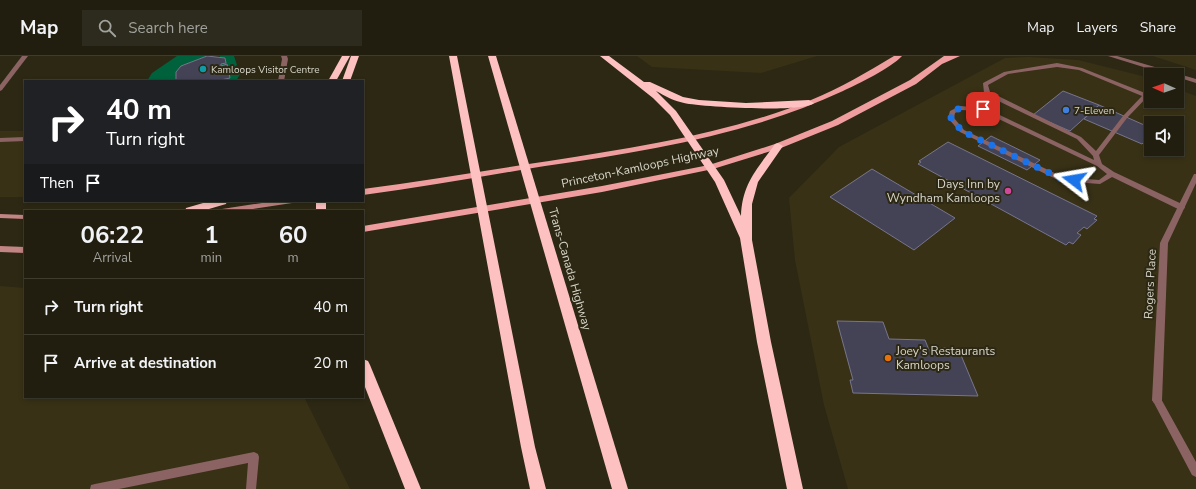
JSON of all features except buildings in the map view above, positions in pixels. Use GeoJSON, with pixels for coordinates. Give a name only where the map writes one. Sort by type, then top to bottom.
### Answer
{"type":"FeatureCollection","features":[{"type":"Feature","properties":{"kind":"highway"},"geometry":{"type":"LineString","coordinates":[[333,80],[346,56]]}},
{"type":"Feature","properties":{"kind":"highway"},"geometry":{"type":"LineString","coordinates":[[346,80],[355,56]]}},
{"type":"Feature","properties":{"kind":"highway"},"geometry":{"type":"LineString","coordinates":[[453,56],[528,447],[538,489]]}},
{"type":"Feature","properties":{"kind":"highway","name":"Trans-Canada Highway"},"geometry":{"type":"LineString","coordinates":[[492,56],[620,489]]}},
{"type":"Feature","properties":{"kind":"highway"},"geometry":{"type":"LineString","coordinates":[[604,56],[656,96],[673,113],[724,188],[746,240]]}},
{"type":"Feature","properties":{"kind":"highway"},"geometry":{"type":"LineString","coordinates":[[633,79],[683,99],[712,103],[743,106],[809,103]]}},
{"type":"Feature","properties":{"kind":"highway"},"geometry":{"type":"LineString","coordinates":[[778,146],[753,182],[747,204],[746,240],[764,342],[795,489]]}},
{"type":"Feature","properties":{"kind":"highway"},"geometry":{"type":"LineString","coordinates":[[193,210],[219,202]]}},
{"type":"Feature","properties":{"kind":"highway"},"geometry":{"type":"LineString","coordinates":[[364,368],[413,489]]}},
{"type":"Feature","properties":{"kind":"highway"},"geometry":{"type":"LineString","coordinates":[[528,447],[532,489]]}},
{"type":"Feature","properties":{"kind":"main road","name":"Princeton-Kamloops Highway"},"geometry":{"type":"LineString","coordinates":[[364,192],[592,156],[690,138],[770,118],[852,84],[899,56]]}},
{"type":"Feature","properties":{"kind":"main road","name":"Princeton-Kamloops Highway"},"geometry":{"type":"LineString","coordinates":[[364,229],[602,189],[710,167],[778,146],[835,123],[913,82],[945,59],[957,56]]}},
{"type":"Feature","properties":{"kind":"main road"},"geometry":{"type":"LineString","coordinates":[[229,210],[285,202]]}},
{"type":"Feature","properties":{"kind":"main road"},"geometry":{"type":"LineString","coordinates":[[0,216],[24,217]]}},
{"type":"Feature","properties":{"kind":"main road"},"geometry":{"type":"LineString","coordinates":[[0,249],[24,250]]}},
{"type":"Feature","properties":{"kind":"street"},"geometry":{"type":"LineString","coordinates":[[0,89],[25,56]]}},
{"type":"Feature","properties":{"kind":"street"},"geometry":{"type":"LineString","coordinates":[[281,80],[285,59],[284,56]]}},
{"type":"Feature","properties":{"kind":"street"},"geometry":{"type":"LineString","coordinates":[[1111,56],[1151,68]]}},
{"type":"Feature","properties":{"kind":"street"},"geometry":{"type":"LineString","coordinates":[[1099,165],[1096,155],[1079,138],[990,95],[987,93],[985,84],[1006,73],[1057,65],[1080,69],[1144,91]]}},
{"type":"Feature","properties":{"kind":"street"},"geometry":{"type":"LineString","coordinates":[[1184,78],[1196,81]]}},
{"type":"Feature","properties":{"kind":"street"},"geometry":{"type":"LineString","coordinates":[[1096,155],[1125,116],[1144,98]]}},
{"type":"Feature","properties":{"kind":"street"},"geometry":{"type":"LineString","coordinates":[[1112,174],[1100,182],[1062,179],[962,131],[951,118],[952,112],[960,108],[983,109],[1099,165],[1112,174],[1181,208]]}},
{"type":"Feature","properties":{"kind":"street"},"geometry":{"type":"LineString","coordinates":[[0,140],[24,140]]}},
{"type":"Feature","properties":{"kind":"street","name":"Rogers Place"},"geometry":{"type":"LineString","coordinates":[[1196,176],[1164,243],[1157,400],[1196,472]]}},
{"type":"Feature","properties":{"kind":"street"},"geometry":{"type":"LineString","coordinates":[[95,489],[254,457],[250,489]]}},
{"type":"Feature","properties":{"kind":"shaded area"},"geometry":{"type":"Polygon","coordinates":[[[637,56],[817,56],[761,73],[652,67],[637,56]]]}},
{"type":"Feature","properties":{"kind":"shaded area"},"geometry":{"type":"Polygon","coordinates":[[[1153,56],[1196,56],[1196,70],[1153,56]]]}},
{"type":"Feature","properties":{"kind":"shaded area"},"geometry":{"type":"Polygon","coordinates":[[[1029,57],[1078,60],[1142,76],[1144,77],[1144,108],[1184,108],[1184,92],[1196,96],[1196,489],[848,489],[824,405],[795,260],[789,198],[839,147],[1005,58],[1029,57]]]}},
{"type":"Feature","properties":{"kind":"shaded area"},"geometry":{"type":"Polygon","coordinates":[[[0,131],[24,131],[24,197],[0,197],[0,131]]]}},
{"type":"Feature","properties":{"kind":"shaded area"},"geometry":{"type":"Polygon","coordinates":[[[0,286],[24,288],[24,398],[304,398],[350,489],[0,489],[0,286]]]}},
{"type":"Feature","properties":{"kind":"green space"},"geometry":{"type":"Polygon","coordinates":[[[177,56],[207,56],[184,65],[176,72],[176,80],[148,80],[152,73],[177,56]]]}},
{"type":"Feature","properties":{"kind":"green space"},"geometry":{"type":"Polygon","coordinates":[[[220,56],[234,56],[237,65],[233,68],[243,69],[237,80],[220,80],[229,78],[227,65],[221,66],[221,64],[226,63],[225,58],[220,59],[220,56]]]}},
{"type":"Feature","properties":{"kind":"place","name":"Kamloops Visitor Centre"},"geometry":{"type":"Point","coordinates":[203,69]}},
{"type":"Feature","properties":{"kind":"place","name":"7-Eleven"},"geometry":{"type":"Point","coordinates":[1066,110]}},
{"type":"Feature","properties":{"kind":"place","name":"Days Inn by Wyndham Kamloops"},"geometry":{"type":"Point","coordinates":[1008,191]}},
{"type":"Feature","properties":{"kind":"place","name":"Joey's Restaurants Kamloops"},"geometry":{"type":"Point","coordinates":[888,358]}},
{"type":"Feature","properties":{"kind":"route"},"geometry":{"type":"LineString","coordinates":[[983,109],[960,108],[952,112],[951,118],[962,131],[983,142],[1062,179],[1074,180]]}}]}
